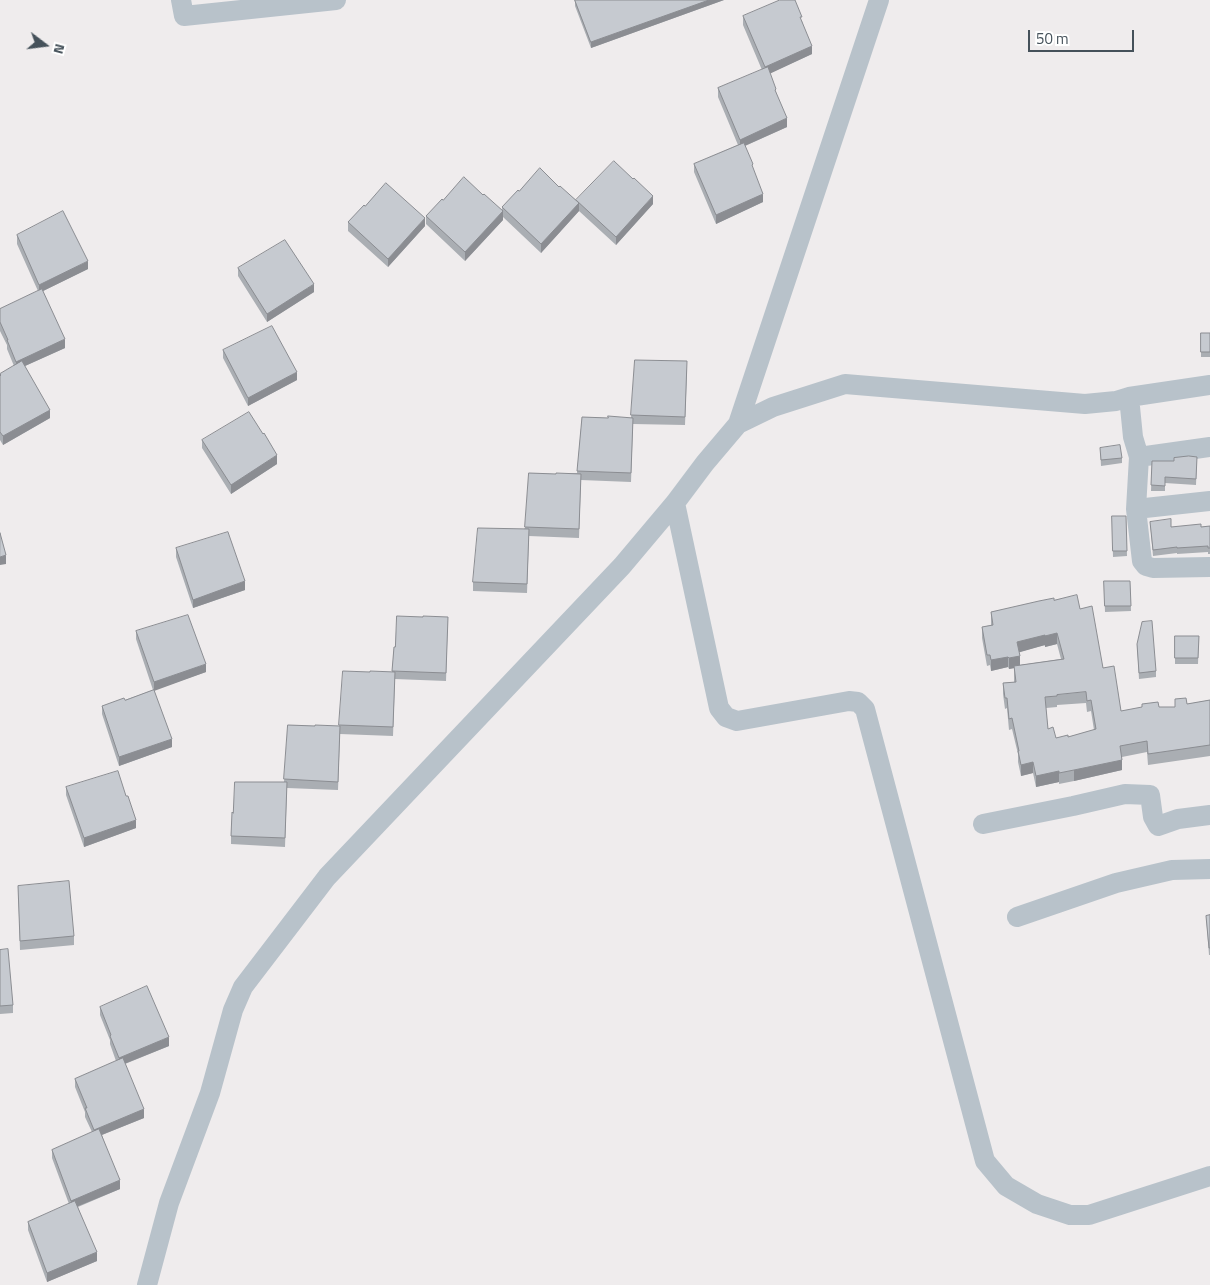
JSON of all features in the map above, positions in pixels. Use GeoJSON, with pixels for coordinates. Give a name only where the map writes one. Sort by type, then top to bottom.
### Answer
{"type":"FeatureCollection","features":[{"type":"Feature","properties":{"kind":"street"},"geometry":{"type":"LineString","coordinates":[[182,8],[336,0]]}},
{"type":"Feature","properties":{"kind":"street"},"geometry":{"type":"LineString","coordinates":[[147,1285],[169,1203],[210,1093],[233,1010],[243,987],[327,877],[622,566],[738,424],[879,0]]}},
{"type":"Feature","properties":{"kind":"street"},"geometry":{"type":"LineString","coordinates":[[738,424],[773,407],[845,384],[1085,404],[1116,401],[1129,397],[1210,385]]}},
{"type":"Feature","properties":{"kind":"street"},"geometry":{"type":"LineString","coordinates":[[1129,397],[1138,457],[1136,509],[1142,561],[1146,566],[1153,568],[1210,567]]}},
{"type":"Feature","properties":{"kind":"street"},"geometry":{"type":"LineString","coordinates":[[1138,457],[1210,447]]}},
{"type":"Feature","properties":{"kind":"street"},"geometry":{"type":"LineString","coordinates":[[1136,509],[1210,501]]}},
{"type":"Feature","properties":{"kind":"street"},"geometry":{"type":"LineString","coordinates":[[675,503],[719,708],[726,717],[737,721],[849,701],[858,702],[865,709],[985,1161],[1006,1186],[1037,1204],[1070,1216],[1089,1215],[1210,1176]]}},
{"type":"Feature","properties":{"kind":"street"},"geometry":{"type":"LineString","coordinates":[[983,824],[1125,794],[1150,795],[1153,817],[1158,826],[1178,820],[1210,815]]}},
{"type":"Feature","properties":{"kind":"street"},"geometry":{"type":"LineString","coordinates":[[1017,917],[1116,883],[1172,870],[1210,868]]}},
{"type":"Feature","properties":{"kind":"building"},"geometry":{"type":"Polygon","coordinates":[[[575,0],[709,0],[591,42],[575,0]]]}},
{"type":"Feature","properties":{"kind":"building"},"geometry":{"type":"Polygon","coordinates":[[[780,0],[795,0],[812,46],[765,67],[743,16],[780,0]]]}},
{"type":"Feature","properties":{"kind":"building"},"geometry":{"type":"Polygon","coordinates":[[[768,67],[787,118],[740,140],[718,88],[768,67]]]}},
{"type":"Feature","properties":{"kind":"building"},"geometry":{"type":"Polygon","coordinates":[[[744,143],[763,194],[716,215],[694,164],[744,143]]]}},
{"type":"Feature","properties":{"kind":"building"},"geometry":{"type":"Polygon","coordinates":[[[614,161],[653,196],[616,237],[576,200],[614,161]]]}},
{"type":"Feature","properties":{"kind":"building"},"geometry":{"type":"Polygon","coordinates":[[[540,168],[579,203],[541,244],[502,207],[540,168]]]}},
{"type":"Feature","properties":{"kind":"building"},"geometry":{"type":"Polygon","coordinates":[[[464,177],[503,211],[465,252],[426,216],[464,177]]]}},
{"type":"Feature","properties":{"kind":"building"},"geometry":{"type":"Polygon","coordinates":[[[386,183],[425,218],[388,259],[348,222],[386,183]]]}},
{"type":"Feature","properties":{"kind":"building"},"geometry":{"type":"Polygon","coordinates":[[[63,211],[88,261],[39,285],[17,235],[63,211]]]}},
{"type":"Feature","properties":{"kind":"building"},"geometry":{"type":"Polygon","coordinates":[[[285,240],[314,284],[267,314],[238,268],[285,240]]]}},
{"type":"Feature","properties":{"kind":"building"},"geometry":{"type":"Polygon","coordinates":[[[42,289],[65,339],[16,362],[0,322],[0,309],[42,289]]]}},
{"type":"Feature","properties":{"kind":"building"},"geometry":{"type":"Polygon","coordinates":[[[272,326],[297,372],[248,398],[223,350],[272,326]]]}},
{"type":"Feature","properties":{"kind":"building"},"geometry":{"type":"Polygon","coordinates":[[[1201,333],[1210,333],[1210,352],[1201,352],[1201,333]]]}},
{"type":"Feature","properties":{"kind":"building"},"geometry":{"type":"Polygon","coordinates":[[[635,360],[687,361],[685,417],[631,415],[635,360]]]}},
{"type":"Feature","properties":{"kind":"building"},"geometry":{"type":"Polygon","coordinates":[[[22,361],[50,410],[3,436],[0,432],[0,374],[22,361]]]}},
{"type":"Feature","properties":{"kind":"building"},"geometry":{"type":"Polygon","coordinates":[[[249,412],[277,455],[231,485],[202,440],[249,412]]]}},
{"type":"Feature","properties":{"kind":"building"},"geometry":{"type":"Polygon","coordinates":[[[608,416],[633,418],[631,473],[577,471],[582,417],[608,418],[608,416]]]}},
{"type":"Feature","properties":{"kind":"building"},"geometry":{"type":"Polygon","coordinates":[[[1120,445],[1122,458],[1101,460],[1100,448],[1120,445]]]}},
{"type":"Feature","properties":{"kind":"building"},"geometry":{"type":"Polygon","coordinates":[[[1197,457],[1196,479],[1165,477],[1165,486],[1151,485],[1152,461],[1174,461],[1174,458],[1197,457]]]}},
{"type":"Feature","properties":{"kind":"building"},"geometry":{"type":"Polygon","coordinates":[[[529,473],[581,474],[579,529],[525,527],[529,473]]]}},
{"type":"Feature","properties":{"kind":"building"},"geometry":{"type":"Polygon","coordinates":[[[1112,516],[1126,516],[1127,551],[1113,551],[1112,516]]]}},
{"type":"Feature","properties":{"kind":"building"},"geometry":{"type":"Polygon","coordinates":[[[1171,519],[1171,527],[1201,524],[1201,527],[1210,526],[1210,548],[1208,546],[1177,547],[1153,550],[1150,522],[1171,519]]]}},
{"type":"Feature","properties":{"kind":"building"},"geometry":{"type":"Polygon","coordinates":[[[478,528],[529,529],[527,584],[473,582],[478,528]]]}},
{"type":"Feature","properties":{"kind":"building"},"geometry":{"type":"Polygon","coordinates":[[[228,532],[245,581],[193,600],[176,548],[228,532]]]}},
{"type":"Feature","properties":{"kind":"building"},"geometry":{"type":"Polygon","coordinates":[[[0,533],[6,555],[0,557],[0,533]]]}},
{"type":"Feature","properties":{"kind":"building"},"geometry":{"type":"Polygon","coordinates":[[[1104,581],[1130,581],[1131,606],[1105,606],[1104,581]]]}},
{"type":"Feature","properties":{"kind":"building"},"geometry":{"type":"Polygon","coordinates":[[[1077,595],[1080,609],[1092,606],[1103,668],[1114,666],[1121,711],[1142,707],[1142,704],[1158,702],[1159,707],[1175,707],[1175,699],[1186,698],[1187,704],[1210,700],[1210,745],[1148,754],[1147,741],[1120,746],[1122,760],[1036,776],[1033,762],[1021,765],[1012,718],[1009,719],[1003,683],[1016,682],[1014,666],[1064,659],[1057,633],[1017,642],[1020,656],[991,660],[990,655],[987,655],[982,627],[993,625],[991,612],[1054,598],[1054,600],[1077,595]],[[1086,692],[1045,697],[1048,729],[1053,727],[1056,738],[1068,735],[1068,737],[1096,729],[1091,700],[1087,701],[1086,692]]]}},
{"type":"Feature","properties":{"kind":"building"},"geometry":{"type":"Polygon","coordinates":[[[188,615],[206,664],[154,682],[136,631],[188,615]]]}},
{"type":"Feature","properties":{"kind":"building"},"geometry":{"type":"Polygon","coordinates":[[[397,616],[448,617],[446,673],[392,671],[397,616]]]}},
{"type":"Feature","properties":{"kind":"building"},"geometry":{"type":"Polygon","coordinates":[[[1152,621],[1156,671],[1139,673],[1137,644],[1142,622],[1152,621]]]}},
{"type":"Feature","properties":{"kind":"building"},"geometry":{"type":"Polygon","coordinates":[[[1175,636],[1199,636],[1198,658],[1175,658],[1175,636]]]}},
{"type":"Feature","properties":{"kind":"building"},"geometry":{"type":"Polygon","coordinates":[[[343,671],[395,672],[393,727],[339,725],[343,671]]]}},
{"type":"Feature","properties":{"kind":"building"},"geometry":{"type":"Polygon","coordinates":[[[154,690],[172,739],[119,757],[102,706],[154,690]]]}},
{"type":"Feature","properties":{"kind":"building"},"geometry":{"type":"Polygon","coordinates":[[[288,725],[340,726],[338,782],[284,779],[288,725]]]}},
{"type":"Feature","properties":{"kind":"building"},"geometry":{"type":"Polygon","coordinates":[[[118,771],[136,820],[84,838],[66,787],[118,771]]]}},
{"type":"Feature","properties":{"kind":"building"},"geometry":{"type":"Polygon","coordinates":[[[235,782],[287,782],[285,838],[231,836],[235,782]]]}},
{"type":"Feature","properties":{"kind":"building"},"geometry":{"type":"Polygon","coordinates":[[[69,881],[74,936],[20,941],[18,886],[69,881]]]}},
{"type":"Feature","properties":{"kind":"building"},"geometry":{"type":"Polygon","coordinates":[[[1210,915],[1210,948],[1209,948],[1206,916],[1210,915]]]}},
{"type":"Feature","properties":{"kind":"building"},"geometry":{"type":"Polygon","coordinates":[[[8,949],[13,1005],[0,1006],[0,950],[8,949]]]}},
{"type":"Feature","properties":{"kind":"building"},"geometry":{"type":"Polygon","coordinates":[[[147,986],[169,1037],[119,1058],[100,1007],[147,986]]]}},
{"type":"Feature","properties":{"kind":"building"},"geometry":{"type":"Polygon","coordinates":[[[123,1058],[144,1109],[94,1130],[75,1079],[123,1058]]]}},
{"type":"Feature","properties":{"kind":"building"},"geometry":{"type":"Polygon","coordinates":[[[99,1129],[120,1180],[71,1201],[52,1150],[99,1129]]]}},
{"type":"Feature","properties":{"kind":"building"},"geometry":{"type":"Polygon","coordinates":[[[75,1201],[97,1252],[47,1273],[28,1222],[75,1201]]]}}]}
